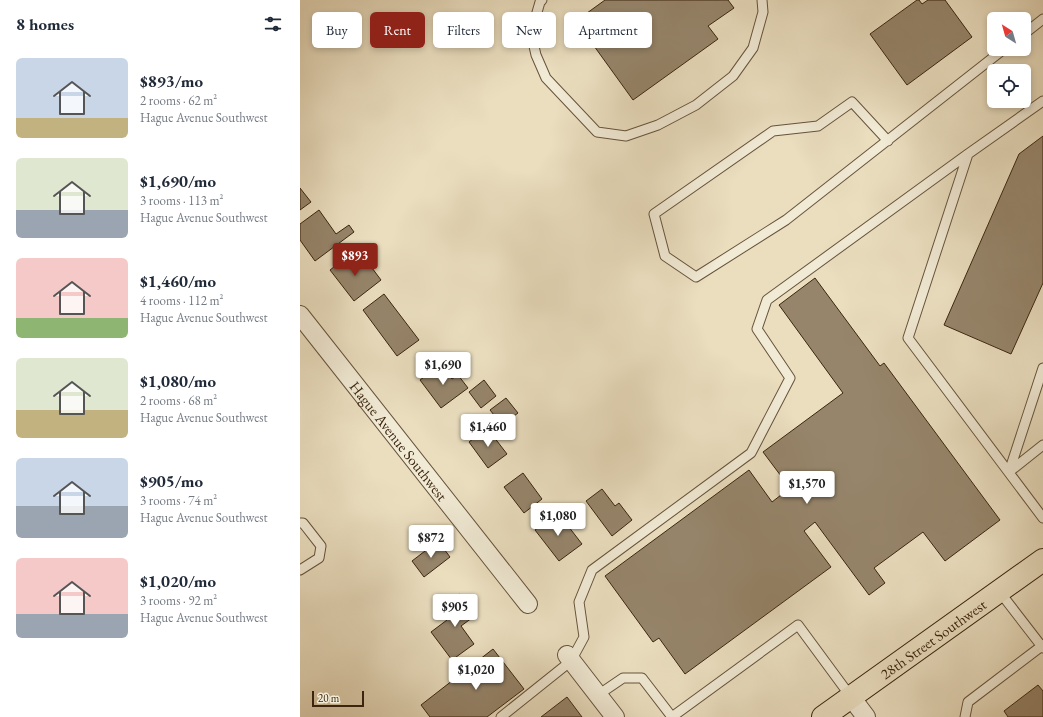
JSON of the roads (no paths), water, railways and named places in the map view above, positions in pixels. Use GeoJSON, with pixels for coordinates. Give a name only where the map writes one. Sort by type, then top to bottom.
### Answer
{"type":"FeatureCollection","features":[{"type":"Feature","properties":{"kind":"main road","name":"28th Street Southwest"},"geometry":{"type":"LineString","coordinates":[[823,717],[1043,560]]}},
{"type":"Feature","properties":{"kind":"street","name":"Hague Avenue Southwest"},"geometry":{"type":"LineString","coordinates":[[300,315],[528,604]]}},
{"type":"Feature","properties":{"kind":"street"},"geometry":{"type":"LineString","coordinates":[[569,658],[615,717]]}},
{"type":"Feature","properties":{"kind":"street"},"geometry":{"type":"LineString","coordinates":[[851,697],[866,717]]}},
{"type":"Feature","properties":{"kind":"lane"},"geometry":{"type":"LineString","coordinates":[[542,0],[540,2],[531,34],[536,55],[546,78],[597,132],[626,136],[658,126],[696,105],[733,76],[753,48],[763,12],[762,0]]}},
{"type":"Feature","properties":{"kind":"lane"},"geometry":{"type":"LineString","coordinates":[[1031,28],[1043,18]]}},
{"type":"Feature","properties":{"kind":"lane"},"geometry":{"type":"LineString","coordinates":[[888,141],[852,102],[818,126],[772,131],[654,214],[665,256],[696,277],[786,220],[888,141],[995,56]]}},
{"type":"Feature","properties":{"kind":"lane"},"geometry":{"type":"LineString","coordinates":[[501,717],[569,658],[584,637],[579,602],[592,570],[750,453],[790,378],[757,329],[767,300],[1043,101]]}},
{"type":"Feature","properties":{"kind":"lane"},"geometry":{"type":"LineString","coordinates":[[968,154],[908,338],[1043,518]]}},
{"type":"Feature","properties":{"kind":"lane"},"geometry":{"type":"LineString","coordinates":[[1009,472],[1043,368]]}},
{"type":"Feature","properties":{"kind":"lane"},"geometry":{"type":"LineString","coordinates":[[1009,472],[1043,445]]}},
{"type":"Feature","properties":{"kind":"lane"},"geometry":{"type":"LineString","coordinates":[[300,523],[303,523],[321,546],[319,558],[300,570]]}},
{"type":"Feature","properties":{"kind":"lane"},"geometry":{"type":"LineString","coordinates":[[965,717],[968,702],[1042,646],[999,591]]}},
{"type":"Feature","properties":{"kind":"lane"},"geometry":{"type":"LineString","coordinates":[[598,695],[623,678],[642,678],[672,717],[798,625],[851,697]]}}]}
